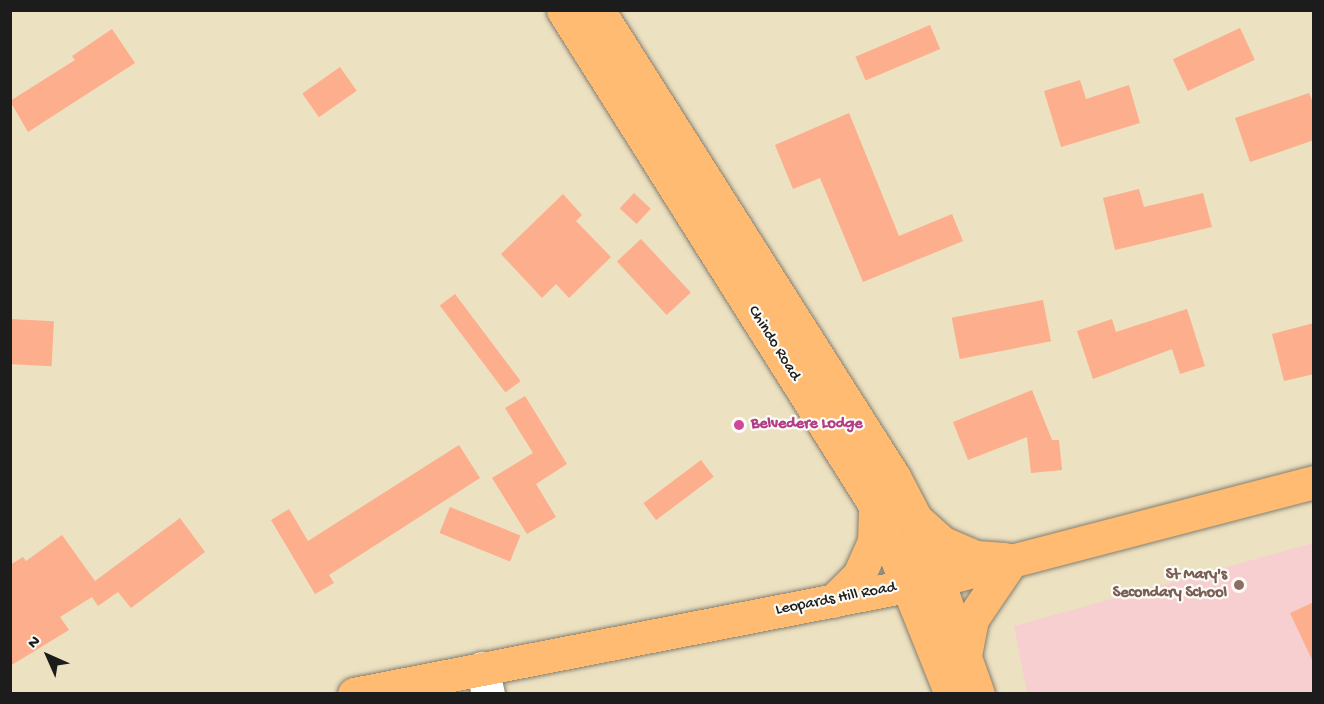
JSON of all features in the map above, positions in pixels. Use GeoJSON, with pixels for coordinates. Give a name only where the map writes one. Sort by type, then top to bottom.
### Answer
{"type":"FeatureCollection","features":[{"type":"Feature","properties":{"kind":"main road","name":"Chindo Road"},"geometry":{"type":"LineString","coordinates":[[563,10],[875,505],[906,587],[949,654],[978,693]]}},
{"type":"Feature","properties":{"kind":"main road","name":"Chindo Road"},"geometry":{"type":"LineString","coordinates":[[597,10],[894,477],[916,519],[938,580],[949,654],[951,693]]}},
{"type":"Feature","properties":{"kind":"main road","name":"Leopards Hill Road"},"geometry":{"type":"LineString","coordinates":[[354,693],[485,680],[833,601],[938,580],[1314,482]]}},
{"type":"Feature","properties":{"kind":"main road"},"geometry":{"type":"LineString","coordinates":[[833,601],[859,576],[874,542],[875,505]]}},
{"type":"Feature","properties":{"kind":"main road"},"geometry":{"type":"LineString","coordinates":[[833,601],[873,602],[909,621],[949,654],[1012,560],[976,557],[943,543],[916,519]]}},
{"type":"Feature","properties":{"kind":"shaded area","name":"St Mary's Secondary School"},"geometry":{"type":"Polygon","coordinates":[[[1313,543],[1313,693],[1027,693],[1014,626],[1313,543]]]}},
{"type":"Feature","properties":{"kind":"building"},"geometry":{"type":"Polygon","coordinates":[[[930,25],[940,49],[866,81],[855,57],[930,25]]]}},
{"type":"Feature","properties":{"kind":"building"},"geometry":{"type":"Polygon","coordinates":[[[1240,28],[1255,60],[1188,91],[1173,59],[1240,28]]]}},
{"type":"Feature","properties":{"kind":"building"},"geometry":{"type":"Polygon","coordinates":[[[112,29],[135,63],[28,132],[10,101],[75,60],[72,56],[112,29]]]}},
{"type":"Feature","properties":{"kind":"building"},"geometry":{"type":"Polygon","coordinates":[[[340,67],[357,91],[319,117],[302,93],[340,67]]]}},
{"type":"Feature","properties":{"kind":"building"},"geometry":{"type":"Polygon","coordinates":[[[1080,80],[1086,99],[1129,85],[1140,123],[1061,147],[1044,91],[1080,80]]]}},
{"type":"Feature","properties":{"kind":"building"},"geometry":{"type":"Polygon","coordinates":[[[1309,93],[1314,105],[1314,140],[1250,162],[1235,118],[1309,93]]]}},
{"type":"Feature","properties":{"kind":"building"},"geometry":{"type":"Polygon","coordinates":[[[849,113],[899,236],[952,214],[963,241],[863,282],[820,178],[793,189],[775,145],[849,113]]]}},
{"type":"Feature","properties":{"kind":"building"},"geometry":{"type":"Polygon","coordinates":[[[1139,189],[1144,207],[1203,193],[1212,227],[1115,250],[1103,198],[1139,189]]]}},
{"type":"Feature","properties":{"kind":"building"},"geometry":{"type":"Polygon","coordinates":[[[634,193],[651,209],[636,224],[620,208],[634,193]]]}},
{"type":"Feature","properties":{"kind":"building"},"geometry":{"type":"Polygon","coordinates":[[[563,194],[582,215],[576,221],[611,257],[569,298],[556,284],[542,298],[501,254],[563,194]]]}},
{"type":"Feature","properties":{"kind":"building"},"geometry":{"type":"Polygon","coordinates":[[[641,239],[691,292],[667,315],[617,262],[641,239]]]}},
{"type":"Feature","properties":{"kind":"building"},"geometry":{"type":"Polygon","coordinates":[[[455,294],[521,381],[505,392],[440,305],[455,294]]]}},
{"type":"Feature","properties":{"kind":"building"},"geometry":{"type":"Polygon","coordinates":[[[1043,300],[1051,341],[960,359],[952,318],[1043,300]]]}},
{"type":"Feature","properties":{"kind":"building"},"geometry":{"type":"Polygon","coordinates":[[[1187,309],[1205,366],[1180,374],[1172,349],[1093,379],[1077,331],[1112,319],[1116,332],[1187,309]]]}},
{"type":"Feature","properties":{"kind":"building"},"geometry":{"type":"Polygon","coordinates":[[[10,319],[54,321],[52,366],[10,364],[10,319]]]}},
{"type":"Feature","properties":{"kind":"building"},"geometry":{"type":"Polygon","coordinates":[[[1314,323],[1314,374],[1284,381],[1272,334],[1314,323]]]}},
{"type":"Feature","properties":{"kind":"building"},"geometry":{"type":"Polygon","coordinates":[[[1032,390],[1052,440],[1059,440],[1062,470],[1031,473],[1027,437],[968,460],[953,422],[1032,390]]]}},
{"type":"Feature","properties":{"kind":"building"},"geometry":{"type":"Polygon","coordinates":[[[525,396],[567,464],[536,484],[556,517],[527,534],[492,478],[533,453],[505,408],[525,396]]]}},
{"type":"Feature","properties":{"kind":"building"},"geometry":{"type":"Polygon","coordinates":[[[459,445],[480,478],[329,575],[334,583],[315,594],[271,520],[289,509],[308,541],[459,445]]]}},
{"type":"Feature","properties":{"kind":"building"},"geometry":{"type":"Polygon","coordinates":[[[701,460],[714,477],[656,520],[643,503],[701,460]]]}},
{"type":"Feature","properties":{"kind":"building"},"geometry":{"type":"Polygon","coordinates":[[[450,507],[520,535],[510,561],[440,533],[450,507]]]}},
{"type":"Feature","properties":{"kind":"building"},"geometry":{"type":"Polygon","coordinates":[[[180,518],[205,552],[131,608],[118,592],[98,606],[92,597],[60,617],[69,630],[10,666],[10,565],[23,557],[26,561],[62,535],[95,581],[180,518]]]}},
{"type":"Feature","properties":{"kind":"building"},"geometry":{"type":"Polygon","coordinates":[[[1314,602],[1314,664],[1290,613],[1314,602]]]}},
{"type":"Feature","properties":{"kind":"place","name":"Belvedere Lodge"},"geometry":{"type":"Point","coordinates":[739,425]}},
{"type":"Feature","properties":{"kind":"place","name":"St Mary's Secondary School"},"geometry":{"type":"Point","coordinates":[1239,585]}}]}
